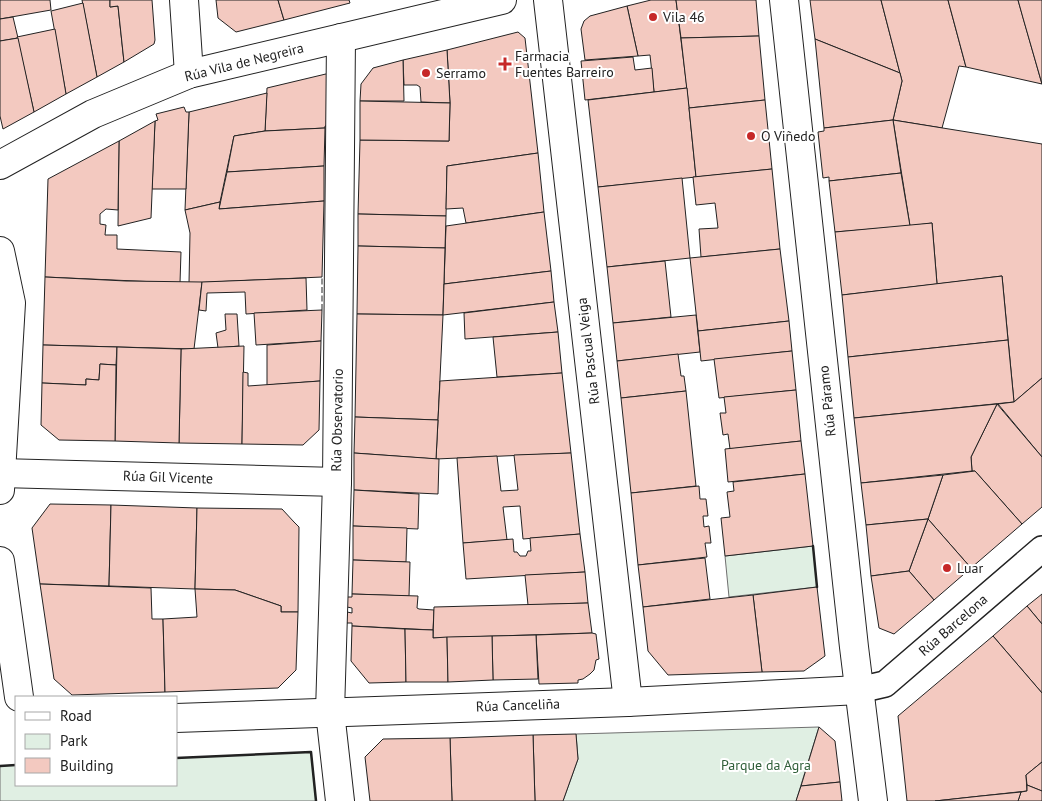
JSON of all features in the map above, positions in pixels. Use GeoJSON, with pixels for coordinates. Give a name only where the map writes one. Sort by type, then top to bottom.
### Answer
{"type":"FeatureCollection","features":[{"type":"Feature","properties":{"kind":"street"},"geometry":{"type":"LineString","coordinates":[[184,0],[189,74]]}},
{"type":"Feature","properties":{"kind":"street","name":"Rúa Vila de Negreira"},"geometry":{"type":"LineString","coordinates":[[0,165],[93,114],[189,74],[502,0]]}},
{"type":"Feature","properties":{"kind":"street","name":"Rúa Pascual Veiga"},"geometry":{"type":"LineString","coordinates":[[548,0],[628,702]]}},
{"type":"Feature","properties":{"kind":"street","name":"Rúa Páramo"},"geometry":{"type":"LineString","coordinates":[[784,0],[859,690],[873,801]]}},
{"type":"Feature","properties":{"kind":"street","name":"Rúa Observatorio"},"geometry":{"type":"LineString","coordinates":[[340,801],[330,712],[337,482],[341,38]]}},
{"type":"Feature","properties":{"kind":"street"},"geometry":{"type":"LineString","coordinates":[[0,251],[11,303],[0,479]]}},
{"type":"Feature","properties":{"kind":"street","name":"Rúa Gil Vicente"},"geometry":{"type":"LineString","coordinates":[[0,479],[337,482]]}},
{"type":"Feature","properties":{"kind":"street","name":"Rúa Barcelona"},"geometry":{"type":"LineString","coordinates":[[859,690],[885,684],[1042,549]]}},
{"type":"Feature","properties":{"kind":"street"},"geometry":{"type":"LineString","coordinates":[[0,562],[19,696]]}},
{"type":"Feature","properties":{"kind":"street","name":"Rúa Canceliña"},"geometry":{"type":"LineString","coordinates":[[178,718],[628,702],[859,690]]}},
{"type":"Feature","properties":{"kind":"green space"},"geometry":{"type":"Polygon","coordinates":[[[813,546],[817,587],[729,597],[725,556],[813,546]]]}},
{"type":"Feature","properties":{"kind":"green space","name":"Parque da Agra"},"geometry":{"type":"Polygon","coordinates":[[[819,727],[796,801],[563,801],[578,759],[576,734],[819,727]]]}},
{"type":"Feature","properties":{"kind":"green space"},"geometry":{"type":"Polygon","coordinates":[[[311,752],[316,801],[0,801],[0,766],[15,765],[15,786],[178,786],[178,758],[311,752]]]}},
{"type":"Feature","properties":{"kind":"building"},"geometry":{"type":"Polygon","coordinates":[[[0,0],[50,0],[51,10],[0,19],[0,0]]]}},
{"type":"Feature","properties":{"kind":"building"},"geometry":{"type":"Polygon","coordinates":[[[82,0],[110,0],[110,7],[118,6],[124,62],[97,77],[82,0]]]}},
{"type":"Feature","properties":{"kind":"building"},"geometry":{"type":"Polygon","coordinates":[[[110,0],[152,0],[154,44],[124,62],[118,6],[110,7],[110,0]]]}},
{"type":"Feature","properties":{"kind":"building"},"geometry":{"type":"Polygon","coordinates":[[[216,0],[278,0],[284,20],[236,32],[218,18],[216,0]]]}},
{"type":"Feature","properties":{"kind":"building"},"geometry":{"type":"Polygon","coordinates":[[[278,0],[349,0],[350,3],[284,20],[278,0]]]}},
{"type":"Feature","properties":{"kind":"building"},"geometry":{"type":"Polygon","coordinates":[[[651,0],[676,0],[687,88],[654,92],[650,55],[638,56],[627,6],[651,0]]]}},
{"type":"Feature","properties":{"kind":"building"},"geometry":{"type":"Polygon","coordinates":[[[676,0],[756,0],[759,36],[681,38],[676,0]]]}},
{"type":"Feature","properties":{"kind":"building"},"geometry":{"type":"Polygon","coordinates":[[[810,0],[881,0],[900,73],[815,39],[810,0]]]}},
{"type":"Feature","properties":{"kind":"building"},"geometry":{"type":"Polygon","coordinates":[[[881,0],[948,0],[966,67],[959,66],[942,128],[893,120],[902,81],[881,0]]]}},
{"type":"Feature","properties":{"kind":"building"},"geometry":{"type":"Polygon","coordinates":[[[948,0],[1018,0],[1042,84],[966,67],[948,0]]]}},
{"type":"Feature","properties":{"kind":"building"},"geometry":{"type":"Polygon","coordinates":[[[1018,0],[1042,0],[1042,84],[1023,18],[1018,0]]]}},
{"type":"Feature","properties":{"kind":"building"},"geometry":{"type":"Polygon","coordinates":[[[83,3],[97,77],[66,94],[51,11],[83,3]]]}},
{"type":"Feature","properties":{"kind":"building"},"geometry":{"type":"Polygon","coordinates":[[[627,6],[638,56],[585,60],[581,29],[584,21],[590,16],[627,6]]]}},
{"type":"Feature","properties":{"kind":"building"},"geometry":{"type":"Polygon","coordinates":[[[13,17],[18,38],[0,41],[0,19],[13,17]]]}},
{"type":"Feature","properties":{"kind":"building"},"geometry":{"type":"Polygon","coordinates":[[[55,29],[66,94],[34,112],[17,37],[55,29]]]}},
{"type":"Feature","properties":{"kind":"building"},"geometry":{"type":"Polygon","coordinates":[[[518,32],[525,38],[538,153],[447,166],[446,216],[358,214],[360,140],[449,141],[450,103],[447,50],[518,32]]]}},
{"type":"Feature","properties":{"kind":"building"},"geometry":{"type":"Polygon","coordinates":[[[759,36],[765,100],[689,108],[681,38],[759,36]]]}},
{"type":"Feature","properties":{"kind":"building"},"geometry":{"type":"Polygon","coordinates":[[[18,38],[34,112],[3,129],[0,116],[0,41],[18,38]]]}},
{"type":"Feature","properties":{"kind":"building"},"geometry":{"type":"Polygon","coordinates":[[[815,39],[900,73],[902,81],[893,120],[824,128],[815,39]]]}},
{"type":"Feature","properties":{"kind":"building"},"geometry":{"type":"Polygon","coordinates":[[[447,50],[450,103],[421,102],[420,87],[417,85],[404,85],[403,60],[447,50]]]}},
{"type":"Feature","properties":{"kind":"building"},"geometry":{"type":"Polygon","coordinates":[[[633,57],[635,70],[652,68],[654,92],[585,100],[581,61],[633,57]]]}},
{"type":"Feature","properties":{"kind":"building"},"geometry":{"type":"Polygon","coordinates":[[[403,60],[404,101],[360,101],[361,84],[373,68],[403,60]]]}},
{"type":"Feature","properties":{"kind":"building"},"geometry":{"type":"Polygon","coordinates":[[[330,73],[329,126],[325,126],[325,128],[265,131],[267,88],[330,73]]]}},
{"type":"Feature","properties":{"kind":"building"},"geometry":{"type":"Polygon","coordinates":[[[687,88],[696,177],[598,187],[588,100],[687,88]]]}},
{"type":"Feature","properties":{"kind":"building"},"geometry":{"type":"Polygon","coordinates":[[[267,93],[265,131],[234,136],[220,202],[185,210],[189,112],[267,93]]]}},
{"type":"Feature","properties":{"kind":"building"},"geometry":{"type":"Polygon","coordinates":[[[765,100],[772,169],[696,177],[689,108],[765,100]]]}},
{"type":"Feature","properties":{"kind":"building"},"geometry":{"type":"Polygon","coordinates":[[[360,101],[450,103],[449,141],[360,140],[360,101]]]}},
{"type":"Feature","properties":{"kind":"building"},"geometry":{"type":"Polygon","coordinates":[[[184,107],[186,112],[189,112],[186,189],[152,189],[155,121],[158,120],[156,114],[184,107]]]}},
{"type":"Feature","properties":{"kind":"building"},"geometry":{"type":"Polygon","coordinates":[[[893,120],[1042,144],[1042,378],[1014,402],[1002,276],[937,284],[932,223],[910,226],[893,120]]]}},
{"type":"Feature","properties":{"kind":"building"},"geometry":{"type":"Polygon","coordinates":[[[893,120],[901,173],[829,181],[829,177],[823,178],[818,132],[824,131],[824,128],[893,120]]]}},
{"type":"Feature","properties":{"kind":"building"},"geometry":{"type":"Polygon","coordinates":[[[155,121],[151,218],[118,226],[119,141],[155,121]]]}},
{"type":"Feature","properties":{"kind":"building"},"geometry":{"type":"Polygon","coordinates":[[[325,128],[324,166],[227,172],[234,136],[265,131],[325,128]]]}},
{"type":"Feature","properties":{"kind":"building"},"geometry":{"type":"Polygon","coordinates":[[[119,141],[118,210],[106,209],[100,214],[100,224],[106,225],[105,235],[117,235],[117,249],[181,252],[180,283],[45,277],[48,179],[119,141]]]}},
{"type":"Feature","properties":{"kind":"building"},"geometry":{"type":"Polygon","coordinates":[[[538,153],[544,212],[466,223],[463,208],[446,209],[447,166],[538,153]]]}},
{"type":"Feature","properties":{"kind":"building"},"geometry":{"type":"Polygon","coordinates":[[[324,166],[324,201],[219,209],[227,172],[324,166]]]}},
{"type":"Feature","properties":{"kind":"building"},"geometry":{"type":"Polygon","coordinates":[[[772,169],[780,249],[701,257],[699,229],[718,228],[715,203],[696,205],[693,177],[772,169]]]}},
{"type":"Feature","properties":{"kind":"building"},"geometry":{"type":"Polygon","coordinates":[[[901,173],[910,226],[835,232],[829,181],[901,173]]]}},
{"type":"Feature","properties":{"kind":"building"},"geometry":{"type":"Polygon","coordinates":[[[682,178],[690,258],[607,267],[598,187],[682,178]]]}},
{"type":"Feature","properties":{"kind":"building"},"geometry":{"type":"Polygon","coordinates":[[[324,201],[322,277],[189,283],[190,233],[185,210],[220,202],[219,209],[324,201]]]}},
{"type":"Feature","properties":{"kind":"building"},"geometry":{"type":"Polygon","coordinates":[[[544,212],[551,271],[444,284],[446,226],[544,212]]]}},
{"type":"Feature","properties":{"kind":"building"},"geometry":{"type":"Polygon","coordinates":[[[358,214],[446,216],[445,248],[358,246],[358,214]]]}},
{"type":"Feature","properties":{"kind":"building"},"geometry":{"type":"Polygon","coordinates":[[[932,223],[937,284],[842,295],[835,232],[932,223]]]}},
{"type":"Feature","properties":{"kind":"building"},"geometry":{"type":"Polygon","coordinates":[[[358,246],[445,248],[443,315],[357,314],[358,246]]]}},
{"type":"Feature","properties":{"kind":"building"},"geometry":{"type":"Polygon","coordinates":[[[780,249],[789,321],[698,331],[690,258],[780,249]]]}},
{"type":"Feature","properties":{"kind":"building"},"geometry":{"type":"Polygon","coordinates":[[[665,261],[671,317],[613,323],[607,267],[665,261]]]}},
{"type":"Feature","properties":{"kind":"building"},"geometry":{"type":"Polygon","coordinates":[[[551,271],[554,302],[443,315],[444,284],[551,271]]]}},
{"type":"Feature","properties":{"kind":"building"},"geometry":{"type":"Polygon","coordinates":[[[1002,276],[1008,340],[848,357],[842,295],[1002,276]]]}},
{"type":"Feature","properties":{"kind":"building"},"geometry":{"type":"Polygon","coordinates":[[[45,277],[202,282],[194,349],[43,345],[45,277]]]}},
{"type":"Feature","properties":{"kind":"building"},"geometry":{"type":"Polygon","coordinates":[[[306,278],[307,310],[246,314],[245,292],[207,293],[206,311],[199,310],[202,282],[306,278]]]}},
{"type":"Feature","properties":{"kind":"building"},"geometry":{"type":"Polygon","coordinates":[[[554,302],[558,332],[465,339],[464,313],[554,302]]]}},
{"type":"Feature","properties":{"kind":"building"},"geometry":{"type":"Polygon","coordinates":[[[322,310],[321,341],[256,345],[254,313],[322,310]]]}},
{"type":"Feature","properties":{"kind":"building"},"geometry":{"type":"Polygon","coordinates":[[[225,314],[237,314],[239,346],[218,348],[216,333],[226,330],[225,314]]]}},
{"type":"Feature","properties":{"kind":"building"},"geometry":{"type":"Polygon","coordinates":[[[357,314],[443,315],[438,420],[355,417],[357,314]]]}},
{"type":"Feature","properties":{"kind":"building"},"geometry":{"type":"Polygon","coordinates":[[[696,315],[700,352],[617,361],[613,323],[696,315]]]}},
{"type":"Feature","properties":{"kind":"building"},"geometry":{"type":"Polygon","coordinates":[[[789,321],[792,351],[701,361],[698,331],[789,321]]]}},
{"type":"Feature","properties":{"kind":"building"},"geometry":{"type":"Polygon","coordinates":[[[558,332],[562,373],[497,377],[493,337],[558,332]]]}},
{"type":"Feature","properties":{"kind":"building"},"geometry":{"type":"Polygon","coordinates":[[[1008,340],[1014,402],[854,418],[848,357],[1008,340]]]}},
{"type":"Feature","properties":{"kind":"building"},"geometry":{"type":"Polygon","coordinates":[[[321,341],[320,381],[267,385],[267,345],[321,341]]]}},
{"type":"Feature","properties":{"kind":"building"},"geometry":{"type":"Polygon","coordinates":[[[43,345],[117,347],[116,365],[100,364],[99,380],[86,379],[86,385],[42,383],[43,345]]]}},
{"type":"Feature","properties":{"kind":"building"},"geometry":{"type":"Polygon","coordinates":[[[244,346],[242,444],[179,443],[181,349],[244,346]]]}},
{"type":"Feature","properties":{"kind":"building"},"geometry":{"type":"Polygon","coordinates":[[[117,347],[181,349],[179,443],[115,441],[117,347]]]}},
{"type":"Feature","properties":{"kind":"building"},"geometry":{"type":"Polygon","coordinates":[[[792,351],[796,390],[719,398],[714,359],[792,351]]]}},
{"type":"Feature","properties":{"kind":"building"},"geometry":{"type":"Polygon","coordinates":[[[678,354],[681,376],[684,376],[686,391],[621,398],[617,361],[678,354]]]}},
{"type":"Feature","properties":{"kind":"building"},"geometry":{"type":"Polygon","coordinates":[[[100,364],[116,365],[115,441],[59,440],[41,425],[42,383],[86,385],[86,379],[99,380],[100,364]]]}},
{"type":"Feature","properties":{"kind":"building"},"geometry":{"type":"Polygon","coordinates":[[[243,372],[248,373],[248,386],[320,381],[319,430],[303,445],[242,444],[243,372]]]}},
{"type":"Feature","properties":{"kind":"building"},"geometry":{"type":"Polygon","coordinates":[[[562,373],[571,453],[436,459],[440,381],[562,373]]]}},
{"type":"Feature","properties":{"kind":"building"},"geometry":{"type":"Polygon","coordinates":[[[1042,378],[1042,457],[998,404],[1014,402],[1042,378]]]}},
{"type":"Feature","properties":{"kind":"building"},"geometry":{"type":"Polygon","coordinates":[[[796,390],[801,441],[730,449],[728,434],[723,435],[720,413],[726,413],[724,397],[796,390]]]}},
{"type":"Feature","properties":{"kind":"building"},"geometry":{"type":"Polygon","coordinates":[[[686,391],[696,486],[631,493],[621,398],[686,391]]]}},
{"type":"Feature","properties":{"kind":"building"},"geometry":{"type":"Polygon","coordinates":[[[997,404],[1042,457],[1042,507],[1022,524],[975,471],[972,471],[971,457],[997,404]]]}},
{"type":"Feature","properties":{"kind":"building"},"geometry":{"type":"Polygon","coordinates":[[[997,404],[971,457],[972,471],[861,483],[854,418],[997,404]]]}},
{"type":"Feature","properties":{"kind":"building"},"geometry":{"type":"Polygon","coordinates":[[[355,417],[438,420],[436,459],[354,453],[355,417]]]}},
{"type":"Feature","properties":{"kind":"building"},"geometry":{"type":"Polygon","coordinates":[[[801,441],[805,474],[728,482],[725,449],[801,441]]]}},
{"type":"Feature","properties":{"kind":"building"},"geometry":{"type":"Polygon","coordinates":[[[354,453],[439,459],[438,494],[354,490],[354,453]]]}},
{"type":"Feature","properties":{"kind":"building"},"geometry":{"type":"Polygon","coordinates":[[[571,453],[580,534],[523,539],[520,506],[503,507],[507,540],[463,543],[457,458],[497,456],[501,491],[518,490],[514,455],[571,453]]]}},
{"type":"Feature","properties":{"kind":"building"},"geometry":{"type":"Polygon","coordinates":[[[975,471],[1022,524],[971,568],[928,519],[943,475],[975,471]]]}},
{"type":"Feature","properties":{"kind":"building"},"geometry":{"type":"Polygon","coordinates":[[[805,474],[813,546],[725,556],[721,518],[730,517],[727,492],[734,491],[733,482],[805,474]]]}},
{"type":"Feature","properties":{"kind":"building"},"geometry":{"type":"Polygon","coordinates":[[[943,475],[928,519],[866,525],[861,483],[943,475]]]}},
{"type":"Feature","properties":{"kind":"building"},"geometry":{"type":"Polygon","coordinates":[[[699,486],[700,499],[706,499],[708,516],[703,516],[704,527],[709,526],[711,543],[705,543],[707,557],[638,565],[631,493],[699,486]]]}},
{"type":"Feature","properties":{"kind":"building"},"geometry":{"type":"Polygon","coordinates":[[[354,490],[419,494],[418,529],[353,526],[354,490]]]}},
{"type":"Feature","properties":{"kind":"building"},"geometry":{"type":"Polygon","coordinates":[[[50,504],[111,505],[109,586],[40,584],[32,528],[50,504]]]}},
{"type":"Feature","properties":{"kind":"building"},"geometry":{"type":"Polygon","coordinates":[[[111,505],[197,508],[195,589],[109,586],[111,505]]]}},
{"type":"Feature","properties":{"kind":"building"},"geometry":{"type":"Polygon","coordinates":[[[197,508],[282,509],[299,527],[298,612],[281,612],[281,606],[235,590],[195,589],[197,508]]]}},
{"type":"Feature","properties":{"kind":"building"},"geometry":{"type":"Polygon","coordinates":[[[928,519],[971,568],[934,600],[909,571],[928,519]]]}},
{"type":"Feature","properties":{"kind":"building"},"geometry":{"type":"Polygon","coordinates":[[[928,519],[909,571],[871,576],[866,525],[928,519]]]}},
{"type":"Feature","properties":{"kind":"building"},"geometry":{"type":"Polygon","coordinates":[[[353,526],[407,528],[406,562],[353,560],[353,526]]]}},
{"type":"Feature","properties":{"kind":"building"},"geometry":{"type":"Polygon","coordinates":[[[580,534],[585,572],[466,579],[463,543],[513,539],[514,552],[517,552],[520,556],[526,556],[528,551],[531,551],[530,538],[580,534]]]}},
{"type":"Feature","properties":{"kind":"building"},"geometry":{"type":"Polygon","coordinates":[[[705,558],[710,599],[643,607],[638,565],[705,558]]]}},
{"type":"Feature","properties":{"kind":"building"},"geometry":{"type":"Polygon","coordinates":[[[353,560],[410,562],[409,596],[352,594],[353,560]]]}},
{"type":"Feature","properties":{"kind":"building"},"geometry":{"type":"Polygon","coordinates":[[[909,571],[934,600],[894,634],[879,628],[871,576],[909,571]]]}},
{"type":"Feature","properties":{"kind":"building"},"geometry":{"type":"Polygon","coordinates":[[[585,572],[588,603],[528,605],[525,575],[585,572]]]}},
{"type":"Feature","properties":{"kind":"building"},"geometry":{"type":"Polygon","coordinates":[[[40,584],[151,588],[152,619],[163,619],[165,692],[72,695],[54,679],[40,584]]]}},
{"type":"Feature","properties":{"kind":"building"},"geometry":{"type":"Polygon","coordinates":[[[817,587],[825,656],[804,671],[762,672],[753,595],[817,587]]]}},
{"type":"Feature","properties":{"kind":"building"},"geometry":{"type":"Polygon","coordinates":[[[195,589],[235,590],[281,606],[281,612],[298,612],[296,670],[278,688],[165,692],[163,619],[197,617],[195,589]]]}},
{"type":"Feature","properties":{"kind":"building"},"geometry":{"type":"Polygon","coordinates":[[[352,594],[418,596],[417,608],[434,610],[433,630],[352,626],[352,623],[346,623],[347,612],[352,613],[352,608],[347,607],[347,597],[352,597],[352,594]]]}},
{"type":"Feature","properties":{"kind":"building"},"geometry":{"type":"Polygon","coordinates":[[[1042,594],[1042,624],[1027,606],[1042,594]]]}},
{"type":"Feature","properties":{"kind":"building"},"geometry":{"type":"Polygon","coordinates":[[[753,595],[762,672],[668,675],[648,651],[643,607],[753,595]]]}},
{"type":"Feature","properties":{"kind":"building"},"geometry":{"type":"Polygon","coordinates":[[[588,603],[592,633],[433,638],[434,607],[588,603]]]}},
{"type":"Feature","properties":{"kind":"building"},"geometry":{"type":"Polygon","coordinates":[[[1027,606],[1042,624],[1042,693],[993,636],[1027,606]]]}},
{"type":"Feature","properties":{"kind":"building"},"geometry":{"type":"Polygon","coordinates":[[[352,626],[405,629],[406,682],[369,683],[351,661],[352,626]]]}},
{"type":"Feature","properties":{"kind":"building"},"geometry":{"type":"Polygon","coordinates":[[[405,629],[433,630],[433,638],[447,637],[448,682],[406,682],[405,629]]]}},
{"type":"Feature","properties":{"kind":"building"},"geometry":{"type":"Polygon","coordinates":[[[596,634],[599,659],[596,660],[594,670],[590,674],[578,680],[578,683],[539,684],[536,635],[596,634]]]}},
{"type":"Feature","properties":{"kind":"building"},"geometry":{"type":"Polygon","coordinates":[[[536,635],[538,679],[493,680],[492,636],[536,635]]]}},
{"type":"Feature","properties":{"kind":"building"},"geometry":{"type":"Polygon","coordinates":[[[492,636],[493,680],[448,682],[447,637],[492,636]]]}},
{"type":"Feature","properties":{"kind":"building"},"geometry":{"type":"Polygon","coordinates":[[[993,636],[1042,693],[1042,762],[1026,775],[1027,791],[935,801],[907,801],[898,716],[993,636]]]}},
{"type":"Feature","properties":{"kind":"building"},"geometry":{"type":"Polygon","coordinates":[[[819,727],[835,741],[840,782],[801,786],[819,727]]]}},
{"type":"Feature","properties":{"kind":"building"},"geometry":{"type":"Polygon","coordinates":[[[576,734],[578,759],[563,801],[535,801],[533,735],[576,734]]]}},
{"type":"Feature","properties":{"kind":"building"},"geometry":{"type":"Polygon","coordinates":[[[533,735],[535,801],[452,801],[450,738],[533,735]]]}},
{"type":"Feature","properties":{"kind":"building"},"geometry":{"type":"Polygon","coordinates":[[[450,738],[452,801],[370,801],[365,757],[383,739],[450,738]]]}},
{"type":"Feature","properties":{"kind":"building"},"geometry":{"type":"Polygon","coordinates":[[[1042,762],[1042,791],[1027,785],[1026,775],[1042,762]]]}},
{"type":"Feature","properties":{"kind":"building"},"geometry":{"type":"Polygon","coordinates":[[[840,782],[842,801],[796,801],[801,786],[840,782]]]}},
{"type":"Feature","properties":{"kind":"building"},"geometry":{"type":"Polygon","coordinates":[[[1027,785],[1042,791],[1042,801],[1018,801],[1021,792],[1027,791],[1027,785]]]}},
{"type":"Feature","properties":{"kind":"building"},"geometry":{"type":"Polygon","coordinates":[[[1021,792],[1018,801],[935,801],[981,796],[1021,792]]]}},
{"type":"Feature","properties":{"kind":"fence"},"geometry":{"type":"LineString","coordinates":[[322,277],[322,310]]}},
{"type":"Feature","properties":{"kind":"wall"},"geometry":{"type":"LineString","coordinates":[[813,546],[817,587]]}},
{"type":"Feature","properties":{"kind":"wall"},"geometry":{"type":"LineString","coordinates":[[178,758],[311,752],[316,801]]}},
{"type":"Feature","properties":{"kind":"wall"},"geometry":{"type":"LineString","coordinates":[[0,766],[15,765]]}},
{"type":"Feature","properties":{"kind":"place","name":"Vila 46"},"geometry":{"type":"Point","coordinates":[653,17]}},
{"type":"Feature","properties":{"kind":"place","name":"Farmacia Fuentes Barreiro"},"geometry":{"type":"Point","coordinates":[505,64]}},
{"type":"Feature","properties":{"kind":"place","name":"Serramo"},"geometry":{"type":"Point","coordinates":[426,73]}},
{"type":"Feature","properties":{"kind":"place","name":"O Viñedo"},"geometry":{"type":"Point","coordinates":[751,136]}},
{"type":"Feature","properties":{"kind":"place","name":"Luar"},"geometry":{"type":"Point","coordinates":[947,568]}}]}
